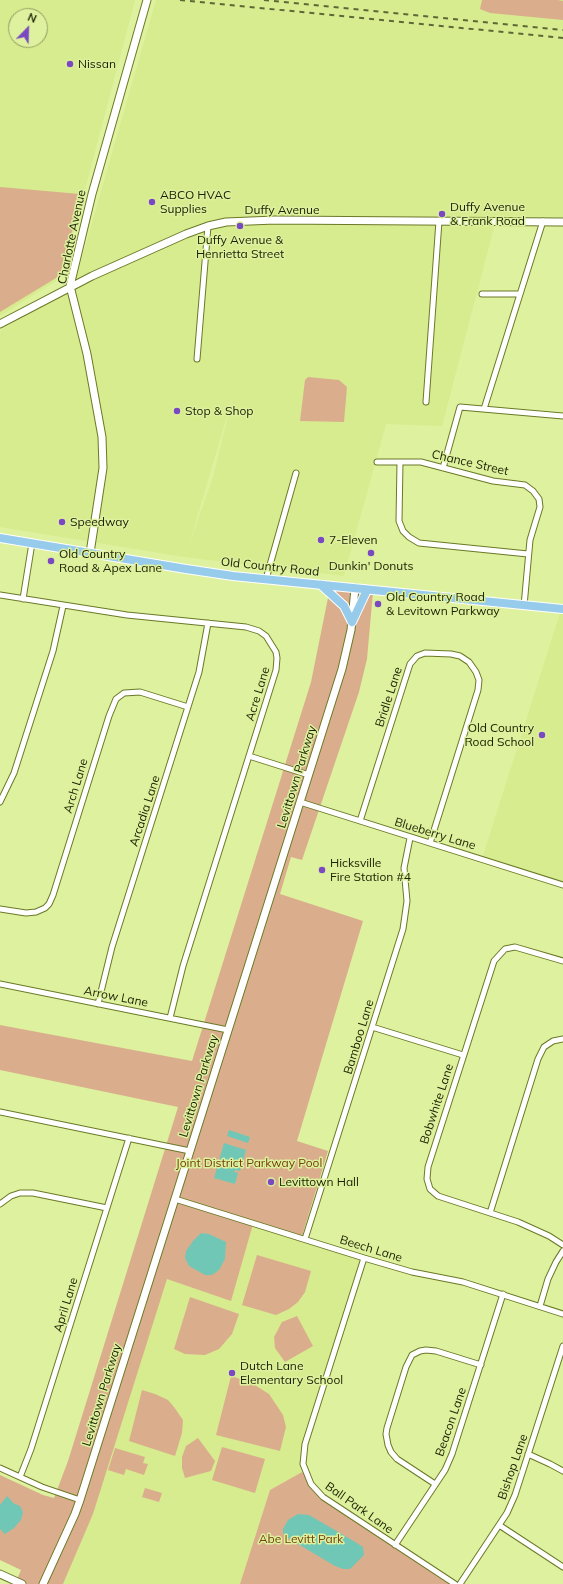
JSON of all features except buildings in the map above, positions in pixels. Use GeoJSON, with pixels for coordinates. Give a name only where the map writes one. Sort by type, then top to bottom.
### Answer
{"type":"FeatureCollection","features":[{"type":"Feature","properties":{"kind":"main road","name":"Old Country Road"},"geometry":{"type":"LineString","coordinates":[[0,538],[190,570],[367,590],[563,609]]}},
{"type":"Feature","properties":{"kind":"main road"},"geometry":{"type":"LineString","coordinates":[[321,585],[344,606],[352,622]]}},
{"type":"Feature","properties":{"kind":"main road"},"geometry":{"type":"LineString","coordinates":[[352,622],[367,590]]}},
{"type":"Feature","properties":{"kind":"street","name":"Charlotte Avenue"},"geometry":{"type":"LineString","coordinates":[[90,553],[103,468],[102,436],[87,354],[70,286],[92,194],[147,0]]}},
{"type":"Feature","properties":{"kind":"street","name":"Duffy Avenue"},"geometry":{"type":"LineString","coordinates":[[0,324],[70,286],[208,226],[249,220],[563,222]]}},
{"type":"Feature","properties":{"kind":"street"},"geometry":{"type":"LineString","coordinates":[[426,402],[439,221]]}},
{"type":"Feature","properties":{"kind":"street"},"geometry":{"type":"LineString","coordinates":[[484,409],[543,221]]}},
{"type":"Feature","properties":{"kind":"street"},"geometry":{"type":"LineString","coordinates":[[197,359],[208,226]]}},
{"type":"Feature","properties":{"kind":"street"},"geometry":{"type":"LineString","coordinates":[[482,294],[520,294]]}},
{"type":"Feature","properties":{"kind":"street"},"geometry":{"type":"LineString","coordinates":[[443,468],[460,407],[562,414]]}},
{"type":"Feature","properties":{"kind":"street","name":"Chance Street"},"geometry":{"type":"LineString","coordinates":[[377,462],[421,462],[493,481],[525,485],[533,490],[539,500],[540,507],[530,540],[524,606]]}},
{"type":"Feature","properties":{"kind":"street"},"geometry":{"type":"LineString","coordinates":[[400,462],[399,521],[403,531],[409,537],[419,543],[528,554]]}},
{"type":"Feature","properties":{"kind":"street"},"geometry":{"type":"LineString","coordinates":[[266,579],[296,473]]}},
{"type":"Feature","properties":{"kind":"street"},"geometry":{"type":"LineString","coordinates":[[23,598],[32,543]]}},
{"type":"Feature","properties":{"kind":"street","name":"Levittown Parkway"},"geometry":{"type":"LineString","coordinates":[[43,1584],[80,1500],[309,775],[342,669],[352,622],[355,588]]}},
{"type":"Feature","properties":{"kind":"street","name":"Acre Lane"},"geometry":{"type":"LineString","coordinates":[[0,595],[127,615],[253,628],[266,636],[276,652],[276,670],[183,966],[170,1018]]}},
{"type":"Feature","properties":{"kind":"street"},"geometry":{"type":"LineString","coordinates":[[0,802],[14,773],[53,651],[63,606]]}},
{"type":"Feature","properties":{"kind":"street","name":"Arcadia Lane"},"geometry":{"type":"LineString","coordinates":[[98,1004],[112,947],[199,672],[208,623]]}},
{"type":"Feature","properties":{"kind":"street","name":"Bridle Lane"},"geometry":{"type":"LineString","coordinates":[[360,821],[410,664],[418,656],[425,653],[451,654],[460,656],[469,662],[476,672],[478,690],[430,843]]}},
{"type":"Feature","properties":{"kind":"street","name":"Arch Lane"},"geometry":{"type":"LineString","coordinates":[[0,909],[26,913],[36,912],[45,908],[49,904],[108,716],[116,699],[124,693],[140,692],[188,707]]}},
{"type":"Feature","properties":{"kind":"street"},"geometry":{"type":"LineString","coordinates":[[249,756],[309,775]]}},
{"type":"Feature","properties":{"kind":"street","name":"Blueberry Lane"},"geometry":{"type":"LineString","coordinates":[[300,802],[410,838],[563,885]]}},
{"type":"Feature","properties":{"kind":"street","name":"Bamboo Lane"},"geometry":{"type":"LineString","coordinates":[[306,1239],[403,929],[406,901],[404,868],[410,838]]}},
{"type":"Feature","properties":{"kind":"street","name":"Bobwhite Lane"},"geometry":{"type":"LineString","coordinates":[[563,961],[515,947],[501,952],[494,961],[491,966],[428,1167],[427,1179],[430,1189],[438,1196],[529,1227],[549,1236],[563,1245]]}},
{"type":"Feature","properties":{"kind":"street","name":"Arrow Lane"},"geometry":{"type":"LineString","coordinates":[[0,984],[228,1030]]}},
{"type":"Feature","properties":{"kind":"street"},"geometry":{"type":"LineString","coordinates":[[372,1027],[463,1055]]}},
{"type":"Feature","properties":{"kind":"street"},"geometry":{"type":"LineString","coordinates":[[490,1213],[538,1059],[544,1047],[553,1041],[563,1039]]}},
{"type":"Feature","properties":{"kind":"street"},"geometry":{"type":"LineString","coordinates":[[0,1112],[190,1150]]}},
{"type":"Feature","properties":{"kind":"street","name":"April Lane"},"geometry":{"type":"LineString","coordinates":[[20,1477],[31,1449],[129,1138]]}},
{"type":"Feature","properties":{"kind":"street"},"geometry":{"type":"LineString","coordinates":[[0,1204],[11,1196],[20,1193],[33,1193],[107,1208]]}},
{"type":"Feature","properties":{"kind":"street","name":"Beech Lane"},"geometry":{"type":"LineString","coordinates":[[175,1199],[364,1258],[412,1272],[463,1282],[563,1314]]}},
{"type":"Feature","properties":{"kind":"street"},"geometry":{"type":"LineString","coordinates":[[540,1306],[548,1279],[563,1251]]}},
{"type":"Feature","properties":{"kind":"street","name":"Ball Park Lane"},"geometry":{"type":"LineString","coordinates":[[364,1258],[306,1444],[303,1464],[311,1484],[323,1497],[455,1584]]}},
{"type":"Feature","properties":{"kind":"street","name":"Beacon Lane"},"geometry":{"type":"LineString","coordinates":[[395,1545],[445,1470],[452,1454],[503,1294]]}},
{"type":"Feature","properties":{"kind":"street","name":"Bishop Lane"},"geometry":{"type":"LineString","coordinates":[[460,1584],[507,1512],[514,1496],[563,1346]]}},
{"type":"Feature","properties":{"kind":"street"},"geometry":{"type":"LineString","coordinates":[[435,1484],[397,1459],[391,1452],[388,1445],[386,1434],[387,1428],[406,1367],[412,1355],[426,1350],[436,1351],[481,1365]]}},
{"type":"Feature","properties":{"kind":"street"},"geometry":{"type":"LineString","coordinates":[[528,1454],[563,1471]]}},
{"type":"Feature","properties":{"kind":"street"},"geometry":{"type":"LineString","coordinates":[[0,1468],[42,1487],[80,1500]]}},
{"type":"Feature","properties":{"kind":"street"},"geometry":{"type":"LineString","coordinates":[[499,1525],[563,1567]]}},
{"type":"Feature","properties":{"kind":"street"},"geometry":{"type":"LineString","coordinates":[[0,1574],[22,1584]]}},
{"type":"Feature","properties":{"kind":"shaded area"},"geometry":{"type":"Polygon","coordinates":[[[0,0],[135,0],[62,277],[0,316],[0,0]]]}},
{"type":"Feature","properties":{"kind":"shaded area"},"geometry":{"type":"Polygon","coordinates":[[[156,0],[563,0],[563,217],[497,216],[442,426],[386,424],[344,576],[184,557],[0,527],[0,331],[74,285],[156,0]],[[234,392],[189,545],[213,477],[234,392]]]}},
{"type":"Feature","properties":{"kind":"shaded area","name":"Old Country Road School"},"geometry":{"type":"Polygon","coordinates":[[[561,610],[563,611],[563,884],[482,859],[561,610]]]}},
{"type":"Feature","properties":{"kind":"shaded area","name":"Dutch Lane Elementary School"},"geometry":{"type":"Polygon","coordinates":[[[253,1224],[363,1259],[302,1445],[302,1472],[270,1490],[240,1584],[63,1584],[93,1514],[167,1278],[253,1224]]]}},
{"type":"Feature","properties":{"kind":"green space"},"geometry":{"type":"Polygon","coordinates":[[[482,0],[563,1],[563,20],[490,13],[480,9],[482,0]]]}},
{"type":"Feature","properties":{"kind":"green space"},"geometry":{"type":"Polygon","coordinates":[[[0,187],[80,194],[80,204],[61,271],[56,278],[0,312],[0,187]]]}},
{"type":"Feature","properties":{"kind":"green space"},"geometry":{"type":"Polygon","coordinates":[[[308,377],[339,380],[347,387],[344,422],[300,421],[305,380],[308,377]]]}},
{"type":"Feature","properties":{"kind":"green space","name":"Joint District Parkway Pool"},"geometry":{"type":"Polygon","coordinates":[[[330,588],[373,592],[367,659],[359,692],[302,860],[291,857],[280,894],[363,921],[297,1141],[328,1151],[302,1236],[253,1224],[231,1301],[167,1279],[93,1514],[63,1584],[15,1584],[21,1570],[0,1560],[0,1475],[43,1495],[54,1498],[68,1461],[178,1107],[0,1070],[0,1025],[192,1061],[311,682],[330,588]]]}},
{"type":"Feature","properties":{"kind":"green space"},"geometry":{"type":"Polygon","coordinates":[[[257,1255],[311,1271],[305,1292],[298,1302],[289,1309],[276,1315],[242,1305],[257,1255]]]}},
{"type":"Feature","properties":{"kind":"green space"},"geometry":{"type":"Polygon","coordinates":[[[190,1297],[239,1314],[232,1334],[219,1349],[205,1355],[185,1354],[174,1349],[190,1297]]]}},
{"type":"Feature","properties":{"kind":"green space"},"geometry":{"type":"Polygon","coordinates":[[[297,1316],[313,1346],[285,1362],[275,1348],[274,1337],[282,1322],[297,1316]]]}},
{"type":"Feature","properties":{"kind":"green space"},"geometry":{"type":"Polygon","coordinates":[[[231,1376],[250,1382],[269,1394],[283,1415],[286,1427],[280,1451],[216,1435],[231,1376]]]}},
{"type":"Feature","properties":{"kind":"green space"},"geometry":{"type":"Polygon","coordinates":[[[142,1390],[168,1400],[183,1420],[182,1433],[175,1456],[129,1441],[142,1390]]]}},
{"type":"Feature","properties":{"kind":"green space"},"geometry":{"type":"Polygon","coordinates":[[[198,1438],[215,1461],[211,1471],[185,1478],[182,1468],[182,1457],[186,1446],[198,1438]]]}},
{"type":"Feature","properties":{"kind":"green space"},"geometry":{"type":"Polygon","coordinates":[[[222,1447],[265,1459],[255,1493],[212,1480],[222,1447]]]}},
{"type":"Feature","properties":{"kind":"green space"},"geometry":{"type":"Polygon","coordinates":[[[115,1448],[145,1457],[143,1463],[148,1464],[144,1475],[126,1469],[124,1475],[108,1470],[115,1448]]]}},
{"type":"Feature","properties":{"kind":"green space","name":"Abe Levitt Park"},"geometry":{"type":"Polygon","coordinates":[[[302,1472],[320,1498],[452,1584],[240,1584],[270,1490],[302,1472]]]}},
{"type":"Feature","properties":{"kind":"green space"},"geometry":{"type":"Polygon","coordinates":[[[145,1488],[162,1493],[159,1502],[142,1497],[145,1488]]]}},
{"type":"Feature","properties":{"kind":"water"},"geometry":{"type":"Polygon","coordinates":[[[229,1130],[250,1137],[248,1143],[227,1136],[229,1130]]]}},
{"type":"Feature","properties":{"kind":"water"},"geometry":{"type":"Polygon","coordinates":[[[224,1143],[246,1150],[240,1171],[235,1170],[234,1172],[238,1173],[235,1184],[214,1178],[224,1143]]]}},
{"type":"Feature","properties":{"kind":"water"},"geometry":{"type":"Polygon","coordinates":[[[201,1233],[209,1234],[226,1242],[225,1259],[219,1270],[212,1275],[205,1275],[189,1266],[185,1258],[186,1251],[201,1233]]]}},
{"type":"Feature","properties":{"kind":"water"},"geometry":{"type":"Polygon","coordinates":[[[7,1496],[13,1503],[20,1506],[23,1512],[21,1520],[14,1528],[5,1534],[0,1529],[0,1505],[7,1496]]]}},
{"type":"Feature","properties":{"kind":"water"},"geometry":{"type":"Polygon","coordinates":[[[298,1514],[309,1515],[352,1540],[363,1547],[364,1555],[350,1569],[343,1569],[335,1566],[286,1537],[283,1533],[283,1529],[288,1520],[298,1514]]]}},
{"type":"Feature","properties":{"kind":"railway"},"geometry":{"type":"LineString","coordinates":[[180,0],[563,38]]}},
{"type":"Feature","properties":{"kind":"railway"},"geometry":{"type":"LineString","coordinates":[[264,0],[563,30]]}},
{"type":"Feature","properties":{"kind":"place","name":"Nissan"},"geometry":{"type":"Point","coordinates":[70,64]}},
{"type":"Feature","properties":{"kind":"place","name":"ABCO HVAC Supplies"},"geometry":{"type":"Point","coordinates":[152,202]}},
{"type":"Feature","properties":{"kind":"place","name":"Duffy Avenue & Frank Road"},"geometry":{"type":"Point","coordinates":[442,214]}},
{"type":"Feature","properties":{"kind":"place","name":"Duffy Avenue & Henrietta Street"},"geometry":{"type":"Point","coordinates":[240,226]}},
{"type":"Feature","properties":{"kind":"place","name":"Stop & Shop"},"geometry":{"type":"Point","coordinates":[177,411]}},
{"type":"Feature","properties":{"kind":"place","name":"Speedway"},"geometry":{"type":"Point","coordinates":[62,522]}},
{"type":"Feature","properties":{"kind":"place","name":"7-Eleven"},"geometry":{"type":"Point","coordinates":[321,540]}},
{"type":"Feature","properties":{"kind":"place","name":"Dunkin' Donuts"},"geometry":{"type":"Point","coordinates":[371,553]}},
{"type":"Feature","properties":{"kind":"place","name":"Old Country Road & Apex Lane"},"geometry":{"type":"Point","coordinates":[51,561]}},
{"type":"Feature","properties":{"kind":"place","name":"Old Country Road & Levitown Parkway"},"geometry":{"type":"Point","coordinates":[378,604]}},
{"type":"Feature","properties":{"kind":"place","name":"Old Country Road School"},"geometry":{"type":"Point","coordinates":[542,735]}},
{"type":"Feature","properties":{"kind":"place","name":"Hicksville Fire Station #4"},"geometry":{"type":"Point","coordinates":[322,870]}},
{"type":"Feature","properties":{"kind":"place","name":"Levittown Hall"},"geometry":{"type":"Point","coordinates":[271,1182]}},
{"type":"Feature","properties":{"kind":"place","name":"Dutch Lane Elementary School"},"geometry":{"type":"Point","coordinates":[232,1373]}}]}
